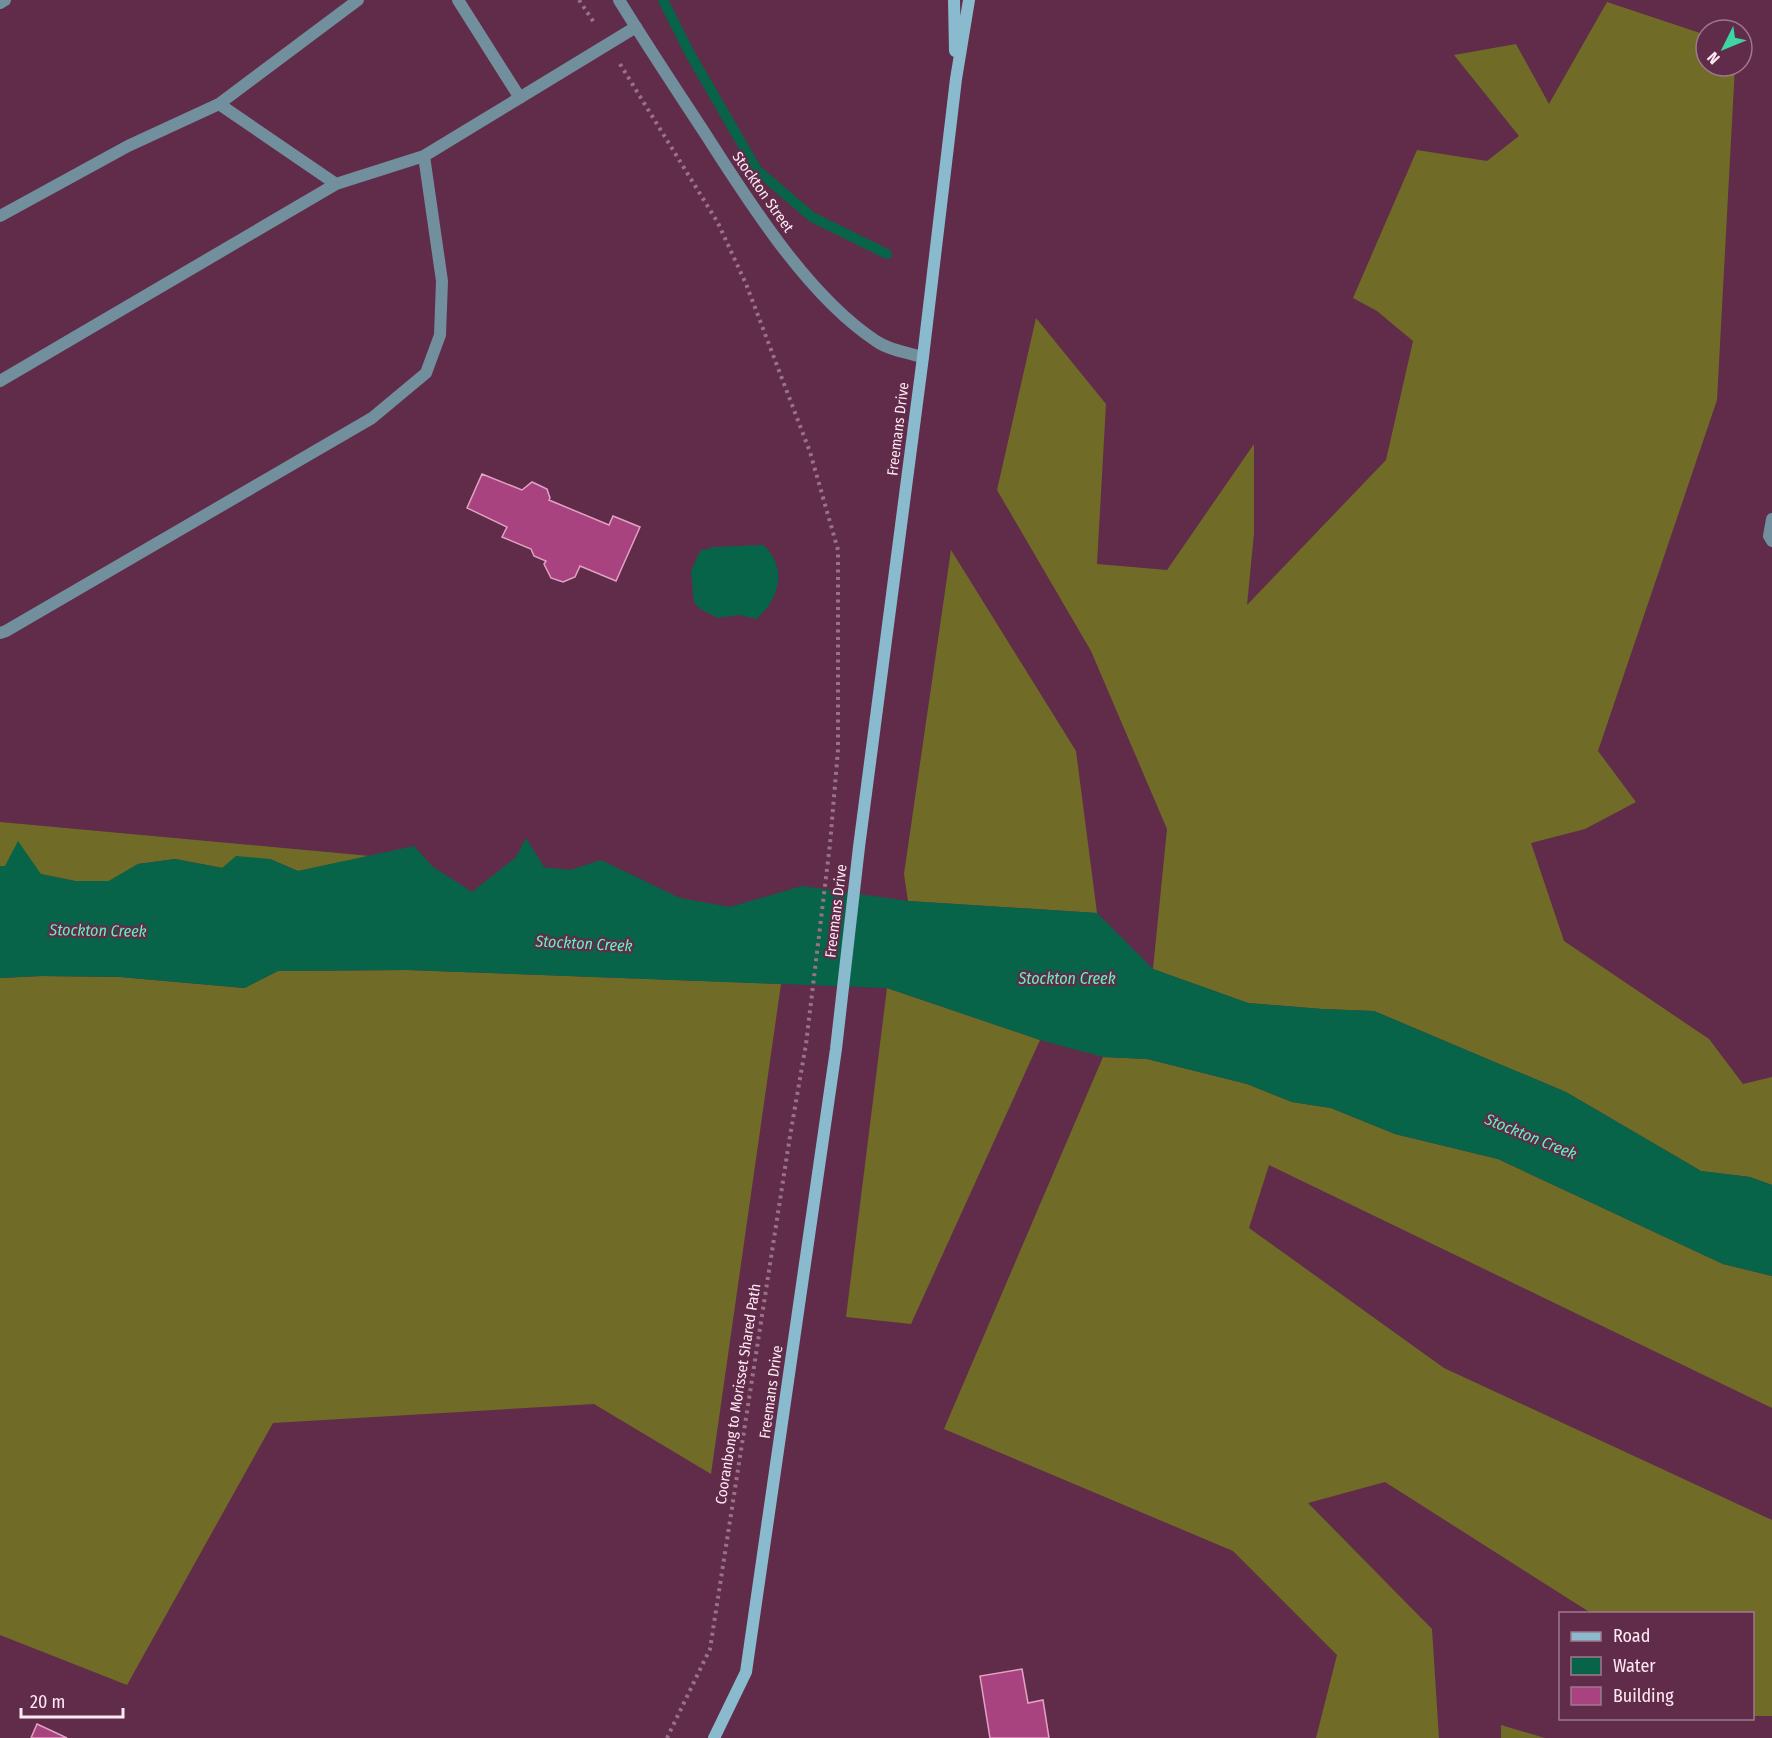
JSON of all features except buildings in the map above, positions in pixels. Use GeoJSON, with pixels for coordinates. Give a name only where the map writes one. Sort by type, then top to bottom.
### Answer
{"type":"FeatureCollection","features":[{"type":"Feature","properties":{"kind":"main road","name":"Freemans Drive"},"geometry":{"type":"LineString","coordinates":[[954,0],[956,80]]}},
{"type":"Feature","properties":{"kind":"main road","name":"Freemans Drive"},"geometry":{"type":"LineString","coordinates":[[714,1738],[747,1672],[836,1049],[859,847],[923,357],[956,80],[969,0]]}},
{"type":"Feature","properties":{"kind":"street"},"geometry":{"type":"LineString","coordinates":[[0,3],[5,0]]}},
{"type":"Feature","properties":{"kind":"street"},"geometry":{"type":"LineString","coordinates":[[0,216],[128,146],[219,104],[358,0]]}},
{"type":"Feature","properties":{"kind":"street"},"geometry":{"type":"LineString","coordinates":[[458,0],[520,98]]}},
{"type":"Feature","properties":{"kind":"street","name":"Stockton Street"},"geometry":{"type":"LineString","coordinates":[[619,0],[743,192],[796,265],[837,309],[877,342],[923,357]]}},
{"type":"Feature","properties":{"kind":"street"},"geometry":{"type":"LineString","coordinates":[[0,381],[336,184],[424,156],[636,27]]}},
{"type":"Feature","properties":{"kind":"street"},"geometry":{"type":"LineString","coordinates":[[219,104],[336,184]]}},
{"type":"Feature","properties":{"kind":"street"},"geometry":{"type":"LineString","coordinates":[[0,633],[372,418],[426,373],[440,335],[442,281],[424,156]]}},
{"type":"Feature","properties":{"kind":"street"},"geometry":{"type":"LineString","coordinates":[[1772,519],[1769,536],[1772,541]]}},
{"type":"Feature","properties":{"kind":"path","name":"Cooranbong to Morisset Shared Path"},"geometry":{"type":"LineString","coordinates":[[579,0],[718,223],[746,284],[810,452],[838,550],[838,750],[830,844],[806,1044],[710,1649],[667,1738]]}},
{"type":"Feature","properties":{"kind":"shaded area"},"geometry":{"type":"Polygon","coordinates":[[[1607,2],[1694,31],[1694,78],[1734,78],[1717,400],[1598,751],[1636,802],[1585,829],[1531,843],[1564,941],[1709,1039],[1743,1084],[1772,1077],[1772,1185],[1750,1177],[1701,1171],[1566,1092],[1374,1011],[1248,1003],[1153,969],[1167,829],[1091,651],[997,490],[1036,318],[1106,404],[1097,564],[1167,570],[1254,444],[1254,533],[1247,605],[1386,460],[1413,341],[1377,311],[1353,298],[1417,150],[1487,161],[1519,136],[1454,55],[1516,44],[1549,104],[1607,2]]]}},
{"type":"Feature","properties":{"kind":"shaded area"},"geometry":{"type":"Polygon","coordinates":[[[951,550],[1076,751],[1097,913],[908,901],[904,874],[951,550]]]}},
{"type":"Feature","properties":{"kind":"shaded area"},"geometry":{"type":"Polygon","coordinates":[[[0,822],[370,856],[298,871],[270,859],[223,868],[175,859],[138,864],[109,881],[75,881],[0,866],[0,822]]]}},
{"type":"Feature","properties":{"kind":"shaded area"},"geometry":{"type":"Polygon","coordinates":[[[407,970],[781,984],[711,1474],[594,1404],[273,1423],[127,1685],[0,1635],[0,978],[120,977],[244,988],[278,971],[407,970]]]}},
{"type":"Feature","properties":{"kind":"shaded area"},"geometry":{"type":"Polygon","coordinates":[[[887,988],[1040,1040],[911,1324],[846,1317],[887,988]]]}},
{"type":"Feature","properties":{"kind":"shaded area"},"geometry":{"type":"Polygon","coordinates":[[[1103,1057],[1147,1059],[1247,1084],[1292,1102],[1331,1108],[1395,1134],[1498,1159],[1723,1264],[1772,1276],[1772,1408],[1269,1165],[1249,1228],[1444,1368],[1772,1520],[1772,1716],[1754,1716],[1754,1612],[1589,1612],[1385,1482],[1308,1503],[1432,1629],[1439,1738],[1316,1738],[1337,1655],[1233,1551],[944,1429],[1103,1057]]]}},
{"type":"Feature","properties":{"kind":"shaded area"},"geometry":{"type":"Polygon","coordinates":[[[1501,1725],[1545,1738],[1501,1738],[1501,1725]]]}},
{"type":"Feature","properties":{"kind":"water"},"geometry":{"type":"Polygon","coordinates":[[[763,545],[776,563],[778,583],[771,603],[756,619],[739,615],[718,618],[694,603],[691,571],[700,551],[713,547],[763,545]]]}},
{"type":"Feature","properties":{"kind":"water","name":"Stockton Creek"},"geometry":{"type":"Polygon","coordinates":[[[526,838],[544,867],[570,870],[601,860],[680,898],[730,907],[802,886],[908,901],[1097,913],[1153,969],[1248,1003],[1374,1011],[1566,1092],[1701,1171],[1750,1177],[1772,1185],[1772,1276],[1723,1264],[1498,1159],[1395,1134],[1331,1108],[1292,1102],[1247,1084],[1147,1059],[1103,1057],[1040,1040],[887,988],[407,970],[278,971],[245,988],[120,977],[0,978],[0,866],[5,866],[18,841],[41,874],[75,881],[109,881],[138,864],[175,859],[222,868],[236,856],[270,859],[298,871],[414,846],[432,866],[472,892],[516,857],[526,838]]]}},
{"type":"Feature","properties":{"kind":"waterway"},"geometry":{"type":"LineString","coordinates":[[663,0],[689,52],[757,170],[812,217],[887,254]]}}]}
